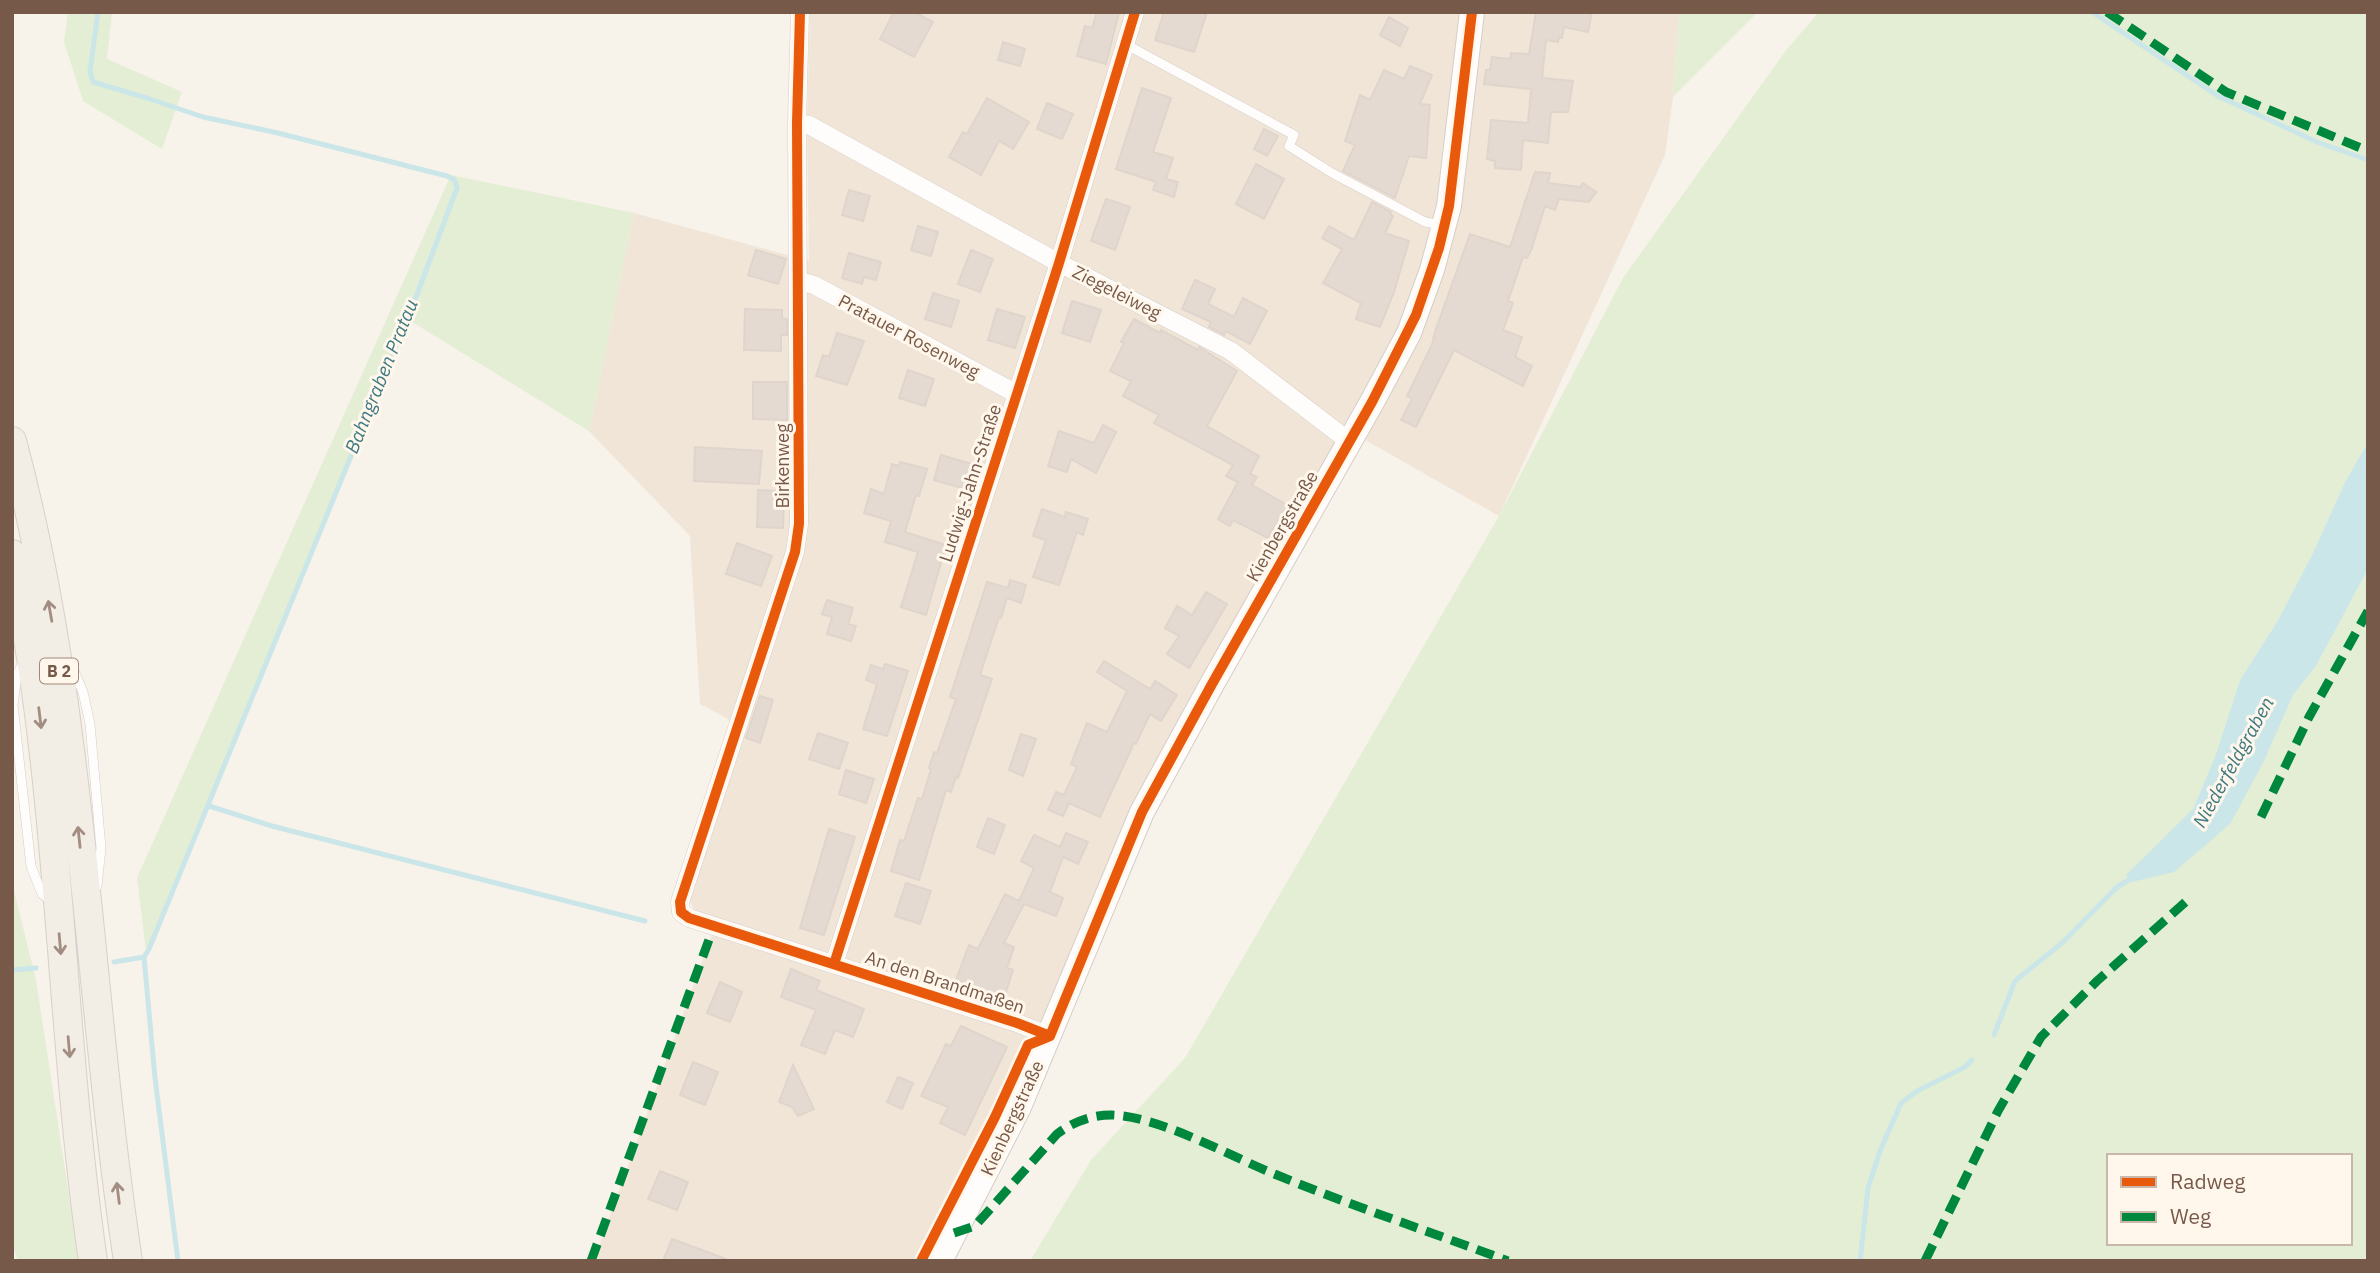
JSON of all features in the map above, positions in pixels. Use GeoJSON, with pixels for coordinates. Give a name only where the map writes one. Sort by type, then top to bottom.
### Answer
{"type":"FeatureCollection","features":[{"type":"Feature","properties":{"kind":"main road","name":"Kienbergstraße"},"geometry":{"type":"LineString","coordinates":[[940,1261],[1004,1139],[1050,1036],[1142,812],[1409,333],[1445,226],[1472,12]]}},
{"type":"Feature","properties":{"kind":"main road","name":"B 2"},"geometry":{"type":"LineString","coordinates":[[12,441],[30,508],[44,652],[45,760],[57,906],[78,1147],[93,1261]]}},
{"type":"Feature","properties":{"kind":"main road","name":"B 2"},"geometry":{"type":"LineString","coordinates":[[12,554],[44,652],[69,745],[108,1111],[128,1261]]}},
{"type":"Feature","properties":{"kind":"street","name":"Birkenweg"},"geometry":{"type":"LineString","coordinates":[[680,902],[795,552],[799,524],[797,123],[800,12]]}},
{"type":"Feature","properties":{"kind":"street","name":"Ludwig-Jahn-Straße"},"geometry":{"type":"LineString","coordinates":[[834,964],[1059,263],[1135,12]]}},
{"type":"Feature","properties":{"kind":"street","name":"Ziegeleiweg"},"geometry":{"type":"LineString","coordinates":[[797,123],[810,125],[1059,263],[1231,351],[1350,442]]}},
{"type":"Feature","properties":{"kind":"street","name":"Pratauer Rosenweg"},"geometry":{"type":"LineString","coordinates":[[799,281],[814,285],[1017,394]]}},
{"type":"Feature","properties":{"kind":"street","name":"An den Brandmaßen"},"geometry":{"type":"LineString","coordinates":[[680,902],[681,912],[689,918],[1017,1023],[1050,1036]]}},
{"type":"Feature","properties":{"kind":"lane"},"geometry":{"type":"LineString","coordinates":[[1125,44],[1294,135],[1289,146],[1332,173],[1425,222],[1445,226]]}},
{"type":"Feature","properties":{"kind":"shaded area"},"geometry":{"type":"Polygon","coordinates":[[[810,12],[1679,12],[1673,97],[1665,155],[1499,516],[1346,429],[928,1261],[605,1261],[595,1257],[715,926],[694,909],[688,898],[741,735],[728,719],[700,704],[690,536],[589,431],[634,213],[809,261],[807,123],[810,12]]]}},
{"type":"Feature","properties":{"kind":"green space"},"geometry":{"type":"Polygon","coordinates":[[[68,12],[112,12],[107,59],[182,92],[162,149],[83,101],[64,42],[68,12]]]}},
{"type":"Feature","properties":{"kind":"green space"},"geometry":{"type":"Polygon","coordinates":[[[1679,12],[1758,12],[1673,97],[1679,12]]]}},
{"type":"Feature","properties":{"kind":"green space"},"geometry":{"type":"Polygon","coordinates":[[[1819,12],[2368,12],[2368,442],[2345,482],[2312,555],[2277,622],[2240,680],[2215,757],[2193,809],[2168,836],[2264,761],[2293,695],[2316,666],[2368,569],[2368,1261],[1030,1261],[1091,1160],[1185,1058],[1499,516],[1623,278],[1787,49],[1819,12]]]}},
{"type":"Feature","properties":{"kind":"green space"},"geometry":{"type":"Polygon","coordinates":[[[451,175],[634,213],[589,431],[409,320],[146,951],[137,878],[451,175]]]}},
{"type":"Feature","properties":{"kind":"green space"},"geometry":{"type":"Polygon","coordinates":[[[12,883],[36,980],[79,1261],[18,1261],[12,1243],[12,883]]]}},
{"type":"Feature","properties":{"kind":"water"},"geometry":{"type":"Polygon","coordinates":[[[2368,442],[2368,569],[2316,666],[2293,695],[2264,761],[2230,824],[2174,872],[2132,882],[2126,875],[2193,809],[2215,757],[2240,680],[2277,622],[2312,555],[2345,482],[2368,442]]]}},
{"type":"Feature","properties":{"kind":"building"},"geometry":{"type":"Polygon","coordinates":[[[894,12],[914,12],[933,22],[914,57],[880,39],[894,12]]]}},
{"type":"Feature","properties":{"kind":"building"},"geometry":{"type":"Polygon","coordinates":[[[1097,12],[1119,12],[1106,64],[1077,56],[1085,26],[1092,28],[1097,12]]]}},
{"type":"Feature","properties":{"kind":"building"},"geometry":{"type":"Polygon","coordinates":[[[1164,12],[1207,12],[1194,52],[1155,40],[1164,12]]]}},
{"type":"Feature","properties":{"kind":"building"},"geometry":{"type":"Polygon","coordinates":[[[1536,12],[1592,12],[1588,32],[1564,27],[1562,38],[1559,37],[1558,42],[1546,40],[1542,78],[1573,81],[1568,112],[1551,112],[1548,143],[1523,140],[1521,170],[1495,168],[1495,161],[1487,159],[1491,120],[1528,123],[1531,89],[1484,84],[1486,70],[1490,70],[1492,57],[1510,59],[1511,53],[1529,54],[1536,12]]]}},
{"type":"Feature","properties":{"kind":"building"},"geometry":{"type":"Polygon","coordinates":[[[1389,17],[1408,28],[1400,46],[1380,35],[1389,17]]]}},
{"type":"Feature","properties":{"kind":"building"},"geometry":{"type":"Polygon","coordinates":[[[1003,42],[1025,49],[1020,66],[998,60],[1003,42]]]}},
{"type":"Feature","properties":{"kind":"building"},"geometry":{"type":"Polygon","coordinates":[[[1410,66],[1432,75],[1420,104],[1430,105],[1426,158],[1409,156],[1395,198],[1343,171],[1355,145],[1345,141],[1360,95],[1370,100],[1384,70],[1404,79],[1410,66]]]}},
{"type":"Feature","properties":{"kind":"building"},"geometry":{"type":"Polygon","coordinates":[[[1142,88],[1171,98],[1153,152],[1173,158],[1166,179],[1178,182],[1174,197],[1153,190],[1156,182],[1116,169],[1142,88]]]}},
{"type":"Feature","properties":{"kind":"building"},"geometry":{"type":"Polygon","coordinates":[[[987,98],[1029,122],[1013,149],[999,141],[981,175],[949,157],[963,132],[967,134],[987,98]]]}},
{"type":"Feature","properties":{"kind":"building"},"geometry":{"type":"Polygon","coordinates":[[[1047,103],[1073,114],[1062,139],[1037,129],[1047,103]]]}},
{"type":"Feature","properties":{"kind":"building"},"geometry":{"type":"Polygon","coordinates":[[[1264,129],[1278,136],[1267,156],[1254,149],[1264,129]]]}},
{"type":"Feature","properties":{"kind":"building"},"geometry":{"type":"Polygon","coordinates":[[[1256,164],[1284,179],[1264,219],[1236,204],[1256,164]]]}},
{"type":"Feature","properties":{"kind":"building"},"geometry":{"type":"Polygon","coordinates":[[[1535,172],[1550,173],[1548,183],[1580,187],[1583,183],[1596,192],[1589,202],[1559,199],[1555,210],[1545,206],[1532,248],[1527,258],[1523,257],[1508,301],[1513,303],[1503,330],[1522,337],[1515,357],[1532,366],[1523,386],[1454,350],[1416,427],[1401,420],[1412,399],[1407,396],[1434,340],[1470,234],[1510,247],[1535,172]]]}},
{"type":"Feature","properties":{"kind":"building"},"geometry":{"type":"Polygon","coordinates":[[[849,190],[870,196],[863,221],[842,215],[849,190]]]}},
{"type":"Feature","properties":{"kind":"building"},"geometry":{"type":"Polygon","coordinates":[[[1106,199],[1130,207],[1115,250],[1091,241],[1106,199]]]}},
{"type":"Feature","properties":{"kind":"building"},"geometry":{"type":"Polygon","coordinates":[[[1372,202],[1391,212],[1393,216],[1385,233],[1409,241],[1380,327],[1356,319],[1361,303],[1323,283],[1342,249],[1322,238],[1329,226],[1354,240],[1372,202]]]}},
{"type":"Feature","properties":{"kind":"building"},"geometry":{"type":"Polygon","coordinates":[[[918,226],[938,232],[931,256],[911,250],[918,226]]]}},
{"type":"Feature","properties":{"kind":"building"},"geometry":{"type":"Polygon","coordinates":[[[756,250],[786,259],[778,284],[748,275],[756,250]]]}},
{"type":"Feature","properties":{"kind":"building"},"geometry":{"type":"Polygon","coordinates":[[[971,250],[993,259],[980,292],[958,284],[971,250]]]}},
{"type":"Feature","properties":{"kind":"building"},"geometry":{"type":"Polygon","coordinates":[[[849,253],[881,262],[876,280],[864,277],[862,284],[842,278],[849,253]]]}},
{"type":"Feature","properties":{"kind":"building"},"geometry":{"type":"Polygon","coordinates":[[[1195,280],[1215,289],[1208,304],[1234,317],[1243,298],[1267,311],[1250,344],[1226,331],[1224,335],[1209,327],[1211,322],[1182,309],[1195,280]]]}},
{"type":"Feature","properties":{"kind":"building"},"geometry":{"type":"Polygon","coordinates":[[[933,293],[959,301],[951,327],[925,319],[933,293]]]}},
{"type":"Feature","properties":{"kind":"building"},"geometry":{"type":"Polygon","coordinates":[[[1072,301],[1101,310],[1090,342],[1062,333],[1072,301]]]}},
{"type":"Feature","properties":{"kind":"building"},"geometry":{"type":"Polygon","coordinates":[[[745,309],[782,310],[782,318],[787,319],[787,335],[781,335],[781,351],[744,350],[745,309]]]}},
{"type":"Feature","properties":{"kind":"building"},"geometry":{"type":"Polygon","coordinates":[[[997,309],[1025,317],[1015,348],[988,340],[997,309]]]}},
{"type":"Feature","properties":{"kind":"building"},"geometry":{"type":"Polygon","coordinates":[[[1134,319],[1198,350],[1199,347],[1237,371],[1207,426],[1259,456],[1250,474],[1257,477],[1252,485],[1287,505],[1268,538],[1233,520],[1230,526],[1218,519],[1238,482],[1226,476],[1233,465],[1154,423],[1159,415],[1123,396],[1131,381],[1110,371],[1124,343],[1121,342],[1134,319]]]}},
{"type":"Feature","properties":{"kind":"building"},"geometry":{"type":"Polygon","coordinates":[[[837,333],[864,341],[847,385],[816,376],[823,355],[829,357],[837,333]]]}},
{"type":"Feature","properties":{"kind":"building"},"geometry":{"type":"Polygon","coordinates":[[[908,370],[934,379],[925,406],[899,398],[908,370]]]}},
{"type":"Feature","properties":{"kind":"building"},"geometry":{"type":"Polygon","coordinates":[[[753,382],[787,382],[787,420],[753,419],[753,382]]]}},
{"type":"Feature","properties":{"kind":"building"},"geometry":{"type":"Polygon","coordinates":[[[1103,425],[1116,432],[1096,473],[1071,459],[1067,472],[1048,466],[1059,431],[1094,443],[1103,425]]]}},
{"type":"Feature","properties":{"kind":"building"},"geometry":{"type":"Polygon","coordinates":[[[695,447],[762,451],[759,484],[694,481],[695,447]]]}},
{"type":"Feature","properties":{"kind":"building"},"geometry":{"type":"Polygon","coordinates":[[[941,455],[972,464],[965,489],[934,480],[941,455]]]}},
{"type":"Feature","properties":{"kind":"building"},"geometry":{"type":"Polygon","coordinates":[[[900,462],[927,469],[905,532],[946,545],[926,615],[901,607],[918,552],[885,542],[891,521],[864,513],[871,489],[884,494],[892,464],[899,466],[900,462]]]}},
{"type":"Feature","properties":{"kind":"building"},"geometry":{"type":"Polygon","coordinates":[[[758,490],[784,491],[783,528],[757,527],[758,490]]]}},
{"type":"Feature","properties":{"kind":"building"},"geometry":{"type":"Polygon","coordinates":[[[1042,509],[1065,517],[1066,512],[1088,519],[1083,535],[1077,532],[1059,585],[1033,577],[1046,540],[1033,536],[1042,509]]]}},
{"type":"Feature","properties":{"kind":"building"},"geometry":{"type":"Polygon","coordinates":[[[737,543],[772,556],[761,586],[726,574],[737,543]]]}},
{"type":"Feature","properties":{"kind":"building"},"geometry":{"type":"Polygon","coordinates":[[[1010,580],[1026,585],[1021,603],[1007,598],[1001,618],[999,617],[980,675],[992,679],[958,778],[956,777],[951,792],[946,790],[919,880],[891,871],[900,840],[904,841],[918,798],[922,799],[934,752],[937,753],[956,699],[950,697],[987,582],[1008,588],[1010,580]]]}},
{"type":"Feature","properties":{"kind":"building"},"geometry":{"type":"Polygon","coordinates":[[[1206,592],[1227,604],[1189,668],[1167,654],[1179,636],[1165,628],[1177,606],[1192,615],[1206,592]]]}},
{"type":"Feature","properties":{"kind":"building"},"geometry":{"type":"Polygon","coordinates":[[[827,600],[853,608],[848,624],[856,626],[851,641],[827,634],[832,617],[822,614],[827,600]]]}},
{"type":"Feature","properties":{"kind":"building"},"geometry":{"type":"Polygon","coordinates":[[[1104,661],[1150,689],[1155,681],[1177,695],[1161,721],[1150,714],[1100,817],[1069,803],[1063,816],[1048,810],[1056,792],[1064,795],[1077,767],[1071,764],[1087,723],[1107,732],[1127,691],[1097,672],[1104,661]]]}},
{"type":"Feature","properties":{"kind":"building"},"geometry":{"type":"Polygon","coordinates":[[[885,664],[908,671],[887,736],[863,729],[877,684],[866,680],[871,665],[883,669],[885,664]]]}},
{"type":"Feature","properties":{"kind":"building"},"geometry":{"type":"Polygon","coordinates":[[[760,696],[773,700],[760,743],[746,738],[760,696]]]}},
{"type":"Feature","properties":{"kind":"building"},"geometry":{"type":"Polygon","coordinates":[[[818,733],[848,743],[839,769],[809,759],[818,733]]]}},
{"type":"Feature","properties":{"kind":"building"},"geometry":{"type":"Polygon","coordinates":[[[1021,734],[1036,739],[1023,776],[1009,770],[1021,734]]]}},
{"type":"Feature","properties":{"kind":"building"},"geometry":{"type":"Polygon","coordinates":[[[846,770],[874,779],[866,803],[839,794],[846,770]]]}},
{"type":"Feature","properties":{"kind":"building"},"geometry":{"type":"Polygon","coordinates":[[[988,818],[1005,825],[994,854],[977,847],[988,818]]]}},
{"type":"Feature","properties":{"kind":"building"},"geometry":{"type":"Polygon","coordinates":[[[829,829],[855,837],[824,935],[800,928],[829,829]]]}},
{"type":"Feature","properties":{"kind":"building"},"geometry":{"type":"Polygon","coordinates":[[[1066,833],[1088,842],[1078,864],[1063,857],[1050,892],[1063,898],[1056,916],[1024,904],[1004,943],[1014,947],[1007,968],[1013,970],[1004,998],[956,980],[969,945],[978,949],[1005,894],[1019,901],[1034,868],[1021,861],[1034,835],[1060,847],[1066,833]]]}},
{"type":"Feature","properties":{"kind":"building"},"geometry":{"type":"Polygon","coordinates":[[[906,883],[931,891],[920,924],[895,916],[906,883]]]}},
{"type":"Feature","properties":{"kind":"building"},"geometry":{"type":"Polygon","coordinates":[[[791,969],[820,981],[816,990],[864,1009],[853,1037],[835,1030],[825,1054],[801,1045],[816,1010],[781,997],[791,969]]]}},
{"type":"Feature","properties":{"kind":"building"},"geometry":{"type":"Polygon","coordinates":[[[720,982],[742,992],[730,1022],[707,1013],[720,982]]]}},
{"type":"Feature","properties":{"kind":"building"},"geometry":{"type":"Polygon","coordinates":[[[961,1026],[1007,1047],[965,1135],[940,1123],[948,1107],[921,1096],[946,1044],[951,1046],[961,1026]]]}},
{"type":"Feature","properties":{"kind":"building"},"geometry":{"type":"Polygon","coordinates":[[[693,1062],[718,1072],[705,1105],[680,1095],[693,1062]]]}},
{"type":"Feature","properties":{"kind":"building"},"geometry":{"type":"Polygon","coordinates":[[[793,1065],[814,1109],[798,1116],[792,1107],[779,1102],[793,1065]]]}},
{"type":"Feature","properties":{"kind":"building"},"geometry":{"type":"Polygon","coordinates":[[[898,1077],[913,1083],[902,1109],[887,1102],[898,1077]]]}},
{"type":"Feature","properties":{"kind":"building"},"geometry":{"type":"Polygon","coordinates":[[[660,1171],[688,1182],[677,1210],[648,1199],[660,1171]]]}},
{"type":"Feature","properties":{"kind":"building"},"geometry":{"type":"Polygon","coordinates":[[[672,1239],[726,1259],[726,1261],[663,1261],[672,1239]]]}},
{"type":"Feature","properties":{"kind":"waterway","name":"Bahngraben Pratau"},"geometry":{"type":"LineString","coordinates":[[98,12],[90,71],[93,82],[203,117],[447,176],[455,180],[457,188],[413,305],[149,949],[144,957],[114,962]]}},
{"type":"Feature","properties":{"kind":"waterway"},"geometry":{"type":"LineString","coordinates":[[2092,12],[2218,96],[2317,142],[2368,160]]}},
{"type":"Feature","properties":{"kind":"waterway"},"geometry":{"type":"LineString","coordinates":[[209,806],[272,826],[645,921]]}},
{"type":"Feature","properties":{"kind":"waterway","name":"Niederfeldgraben"},"geometry":{"type":"LineString","coordinates":[[1994,1035],[2015,981],[2063,942],[2117,887],[2132,878]]}},
{"type":"Feature","properties":{"kind":"waterway"},"geometry":{"type":"LineString","coordinates":[[144,957],[155,1078],[178,1261]]}},
{"type":"Feature","properties":{"kind":"waterway","name":"Bahngraben Pratau"},"geometry":{"type":"LineString","coordinates":[[12,970],[36,968]]}},
{"type":"Feature","properties":{"kind":"waterway","name":"Niederfeldgraben"},"geometry":{"type":"LineString","coordinates":[[1860,1261],[1868,1188],[1880,1151],[1901,1103],[1917,1091],[1965,1067],[1972,1060]]}},
{"type":"Feature","properties":{"kind":"marked path"},"geometry":{"type":"LineString","coordinates":[[2107,12],[2226,92],[2368,151]]}},
{"type":"Feature","properties":{"kind":"marked path"},"geometry":{"type":"LineString","coordinates":[[2261,817],[2309,717],[2368,611]]}},
{"type":"Feature","properties":{"kind":"marked path"},"geometry":{"type":"LineString","coordinates":[[1925,1261],[1998,1111],[2041,1037],[2097,981],[2191,897]]}},
{"type":"Feature","properties":{"kind":"marked path"},"geometry":{"type":"LineString","coordinates":[[591,1261],[714,926]]}},
{"type":"Feature","properties":{"kind":"marked path"},"geometry":{"type":"LineString","coordinates":[[954,1233],[975,1226],[1057,1134],[1083,1120],[1111,1115],[1151,1122],[1173,1130],[1305,1186],[1508,1261]]}},
{"type":"Feature","properties":{"kind":"cycle path"},"geometry":{"type":"LineString","coordinates":[[800,12],[797,123],[799,524],[795,552],[680,902],[681,912],[689,918],[1017,1023],[1050,1036]]}},
{"type":"Feature","properties":{"kind":"cycle path"},"geometry":{"type":"LineString","coordinates":[[834,964],[1059,263],[1135,12]]}},
{"type":"Feature","properties":{"kind":"cycle path"},"geometry":{"type":"LineString","coordinates":[[1050,1036],[1142,812],[1372,402],[1416,315],[1439,248],[1449,206],[1472,12]]}},
{"type":"Feature","properties":{"kind":"cycle path"},"geometry":{"type":"LineString","coordinates":[[921,1261],[995,1117],[1028,1045],[1050,1036]]}}]}
